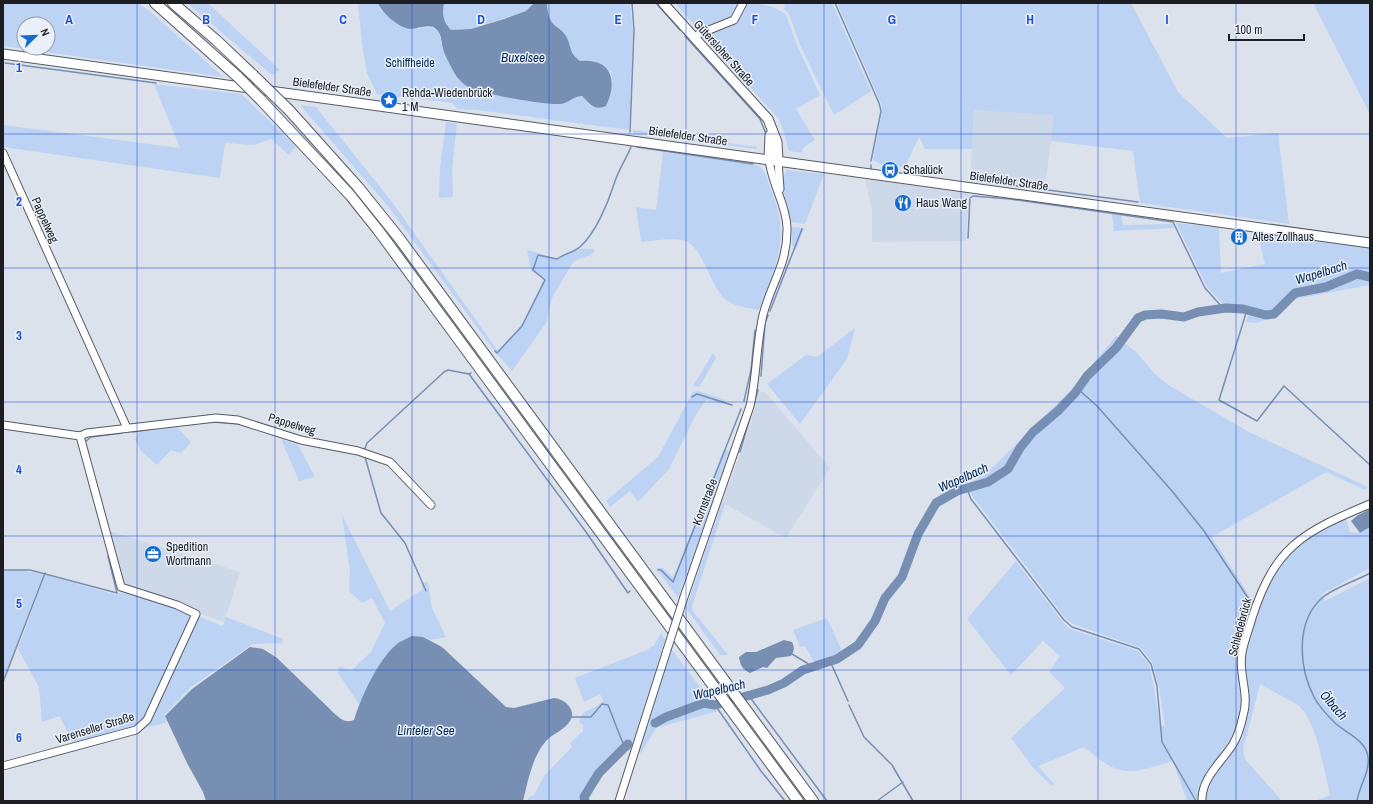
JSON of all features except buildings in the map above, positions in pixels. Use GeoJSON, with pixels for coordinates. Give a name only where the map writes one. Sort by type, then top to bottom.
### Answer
{"type":"FeatureCollection","features":[{"type":"Feature","properties":{"kind":"highway"},"geometry":{"type":"LineString","coordinates":[[145,3],[196,39]]}},
{"type":"Feature","properties":{"kind":"highway"},"geometry":{"type":"LineString","coordinates":[[155,3],[238,77],[261,100],[320,161],[373,224],[798,801]]}},
{"type":"Feature","properties":{"kind":"highway"},"geometry":{"type":"LineString","coordinates":[[173,3],[253,75],[289,110],[353,181],[399,238],[813,801]]}},
{"type":"Feature","properties":{"kind":"highway"},"geometry":{"type":"LineString","coordinates":[[176,3],[187,15]]}},
{"type":"Feature","properties":{"kind":"main road","name":"Gütersloher Straße"},"geometry":{"type":"LineString","coordinates":[[663,3],[768,119],[774,131],[774,160]]}},
{"type":"Feature","properties":{"kind":"main road","name":"Bielefelder Straße"},"geometry":{"type":"LineString","coordinates":[[3,54],[1370,243]]}},
{"type":"Feature","properties":{"kind":"street"},"geometry":{"type":"LineString","coordinates":[[694,38],[734,20],[743,3]]}},
{"type":"Feature","properties":{"kind":"street","name":"Pappelweg"},"geometry":{"type":"LineString","coordinates":[[3,153],[127,428]]}},
{"type":"Feature","properties":{"kind":"street","name":"Kornstraße"},"geometry":{"type":"LineString","coordinates":[[619,801],[684,597],[750,406],[755,383],[763,313],[782,265],[787,246],[787,224],[774,160]]}},
{"type":"Feature","properties":{"kind":"street","name":"Pappelweg"},"geometry":{"type":"LineString","coordinates":[[3,425],[80,436],[88,433],[216,418],[238,420],[253,423],[301,440],[358,451],[390,462],[431,505]]}},
{"type":"Feature","properties":{"kind":"street","name":"Varenseller Straße"},"geometry":{"type":"LineString","coordinates":[[3,766],[136,730],[142,727],[147,720],[196,614],[177,606],[121,588],[80,436]]}},
{"type":"Feature","properties":{"kind":"street","name":"Schledebrück"},"geometry":{"type":"LineString","coordinates":[[1202,801],[1202,793],[1206,782],[1234,743],[1244,714],[1245,688],[1241,668],[1242,653],[1260,596],[1274,566],[1285,552],[1305,536],[1335,518],[1370,504]]}},
{"type":"Feature","properties":{"kind":"shaded area"},"geometry":{"type":"Polygon","coordinates":[[[974,110],[1055,115],[1044,191],[970,182],[974,110]]]}},
{"type":"Feature","properties":{"kind":"shaded area"},"geometry":{"type":"Polygon","coordinates":[[[865,179],[969,192],[966,241],[872,242],[872,210],[865,179]]]}},
{"type":"Feature","properties":{"kind":"shaded area"},"geometry":{"type":"Polygon","coordinates":[[[759,392],[765,392],[830,468],[786,538],[722,502],[747,436],[759,392]]]}},
{"type":"Feature","properties":{"kind":"shaded area"},"geometry":{"type":"Polygon","coordinates":[[[110,531],[240,572],[224,622],[124,586],[110,531]]]}},
{"type":"Feature","properties":{"kind":"green space"},"geometry":{"type":"Polygon","coordinates":[[[3,3],[138,3],[153,14],[223,77],[56,53],[56,16],[16,16],[16,48],[3,46],[3,3]]]}},
{"type":"Feature","properties":{"kind":"green space"},"geometry":{"type":"Polygon","coordinates":[[[187,3],[208,3],[280,70],[272,75],[187,3]]]}},
{"type":"Feature","properties":{"kind":"green space","name":"Schiffheide"},"geometry":{"type":"Polygon","coordinates":[[[358,3],[378,3],[381,10],[419,29],[435,29],[441,39],[443,51],[560,104],[576,96],[582,96],[590,106],[606,106],[611,89],[612,80],[610,71],[590,60],[580,61],[573,55],[568,41],[549,16],[547,3],[630,3],[633,31],[629,130],[477,110],[457,109],[452,103],[377,94],[367,73],[362,44],[358,3]]]}},
{"type":"Feature","properties":{"kind":"green space"},"geometry":{"type":"Polygon","coordinates":[[[444,3],[534,3],[526,11],[471,29],[451,30],[446,24],[444,18],[444,3]]]}},
{"type":"Feature","properties":{"kind":"green space"},"geometry":{"type":"Polygon","coordinates":[[[675,3],[739,3],[732,18],[699,30],[675,3]]]}},
{"type":"Feature","properties":{"kind":"green space"},"geometry":{"type":"Polygon","coordinates":[[[745,3],[778,9],[786,15],[797,45],[820,95],[796,109],[815,140],[803,148],[802,153],[789,151],[782,126],[778,118],[703,35],[731,24],[745,3]]]}},
{"type":"Feature","properties":{"kind":"green space"},"geometry":{"type":"Polygon","coordinates":[[[785,3],[832,3],[871,91],[834,115],[800,45],[789,14],[784,9],[785,3]]]}},
{"type":"Feature","properties":{"kind":"green space"},"geometry":{"type":"Polygon","coordinates":[[[837,3],[1131,3],[1178,92],[1227,138],[1278,133],[1289,224],[1140,203],[1133,151],[1051,141],[1054,115],[974,110],[972,149],[925,149],[919,137],[905,167],[880,164],[873,160],[882,106],[837,3]]]}},
{"type":"Feature","properties":{"kind":"green space"},"geometry":{"type":"Polygon","coordinates":[[[1313,3],[1370,3],[1370,114],[1313,3]]]}},
{"type":"Feature","properties":{"kind":"green space"},"geometry":{"type":"Polygon","coordinates":[[[154,84],[241,94],[296,146],[289,155],[271,139],[254,145],[225,143],[220,178],[3,147],[3,125],[180,148],[154,84]]]}},
{"type":"Feature","properties":{"kind":"green space"},"geometry":{"type":"Polygon","coordinates":[[[300,105],[316,107],[392,202],[498,351],[521,326],[544,279],[531,271],[527,250],[557,259],[570,251],[594,249],[594,253],[573,262],[552,298],[546,323],[512,371],[496,353],[388,206],[300,105]]]}},
{"type":"Feature","properties":{"kind":"green space"},"geometry":{"type":"Polygon","coordinates":[[[446,122],[457,124],[452,169],[453,197],[439,198],[440,168],[446,122]]]}},
{"type":"Feature","properties":{"kind":"green space"},"geometry":{"type":"Polygon","coordinates":[[[633,130],[757,147],[756,149],[633,133],[633,130]]]}},
{"type":"Feature","properties":{"kind":"green space"},"geometry":{"type":"Polygon","coordinates":[[[663,152],[756,165],[764,171],[780,221],[780,236],[776,263],[759,310],[736,305],[729,302],[722,296],[716,288],[701,257],[689,243],[672,239],[641,242],[636,207],[656,210],[663,152]]]}},
{"type":"Feature","properties":{"kind":"green space"},"geometry":{"type":"Polygon","coordinates":[[[787,170],[824,174],[805,224],[792,222],[783,188],[784,175],[787,170]]]}},
{"type":"Feature","properties":{"kind":"green space"},"geometry":{"type":"Polygon","coordinates":[[[1112,214],[1121,215],[1123,225],[1173,224],[1174,228],[1114,231],[1112,214]]]}},
{"type":"Feature","properties":{"kind":"green space"},"geometry":{"type":"Polygon","coordinates":[[[1176,223],[1219,227],[1221,273],[1265,264],[1257,232],[1370,248],[1370,285],[1295,299],[1275,316],[1257,323],[1246,322],[1250,308],[1223,304],[1207,287],[1176,223]]]}},
{"type":"Feature","properties":{"kind":"green space"},"geometry":{"type":"Polygon","coordinates":[[[792,227],[804,228],[796,250],[792,245],[792,227]]]}},
{"type":"Feature","properties":{"kind":"green space"},"geometry":{"type":"Polygon","coordinates":[[[855,328],[847,359],[800,424],[767,384],[806,355],[817,357],[855,328]]]}},
{"type":"Feature","properties":{"kind":"green space"},"geometry":{"type":"Polygon","coordinates":[[[1116,336],[1137,353],[1154,373],[1170,386],[1249,432],[1368,487],[1365,490],[1326,472],[1212,537],[1252,600],[1260,602],[1278,566],[1292,550],[1308,537],[1345,517],[1350,532],[1360,533],[1370,527],[1370,568],[1322,594],[1325,601],[1370,578],[1370,801],[1315,801],[1330,795],[1319,747],[1310,722],[1305,712],[1298,705],[1260,684],[1243,750],[1245,759],[1282,801],[1187,801],[1173,761],[1146,769],[1126,771],[1107,765],[1084,747],[1038,766],[1054,784],[1052,786],[1033,768],[1011,738],[1065,688],[1049,672],[1060,656],[1043,641],[1011,675],[967,619],[1016,561],[1062,621],[1070,629],[1138,651],[1149,665],[1160,726],[1165,726],[1159,687],[1152,662],[1141,648],[1073,624],[1066,619],[964,485],[985,475],[1073,388],[1116,336]]]}},
{"type":"Feature","properties":{"kind":"green space"},"geometry":{"type":"Polygon","coordinates":[[[713,353],[716,358],[699,387],[693,386],[713,353]]]}},
{"type":"Feature","properties":{"kind":"green space"},"geometry":{"type":"Polygon","coordinates":[[[698,391],[725,400],[724,404],[706,400],[695,416],[669,469],[638,502],[630,491],[610,507],[606,501],[658,457],[693,392],[698,391]]]}},
{"type":"Feature","properties":{"kind":"green space"},"geometry":{"type":"Polygon","coordinates":[[[177,427],[191,442],[181,453],[171,450],[157,465],[141,451],[135,439],[139,432],[177,427]]]}},
{"type":"Feature","properties":{"kind":"green space"},"geometry":{"type":"Polygon","coordinates":[[[281,439],[298,445],[315,477],[299,481],[281,439]]]}},
{"type":"Feature","properties":{"kind":"green space"},"geometry":{"type":"Polygon","coordinates":[[[724,449],[731,452],[678,598],[656,568],[663,568],[673,578],[724,449]]]}},
{"type":"Feature","properties":{"kind":"green space"},"geometry":{"type":"Polygon","coordinates":[[[722,502],[725,504],[692,606],[693,611],[728,655],[720,655],[686,608],[722,502]]]}},
{"type":"Feature","properties":{"kind":"green space"},"geometry":{"type":"Polygon","coordinates":[[[342,515],[390,611],[423,589],[421,583],[428,582],[432,608],[446,637],[431,640],[423,637],[385,656],[359,704],[338,673],[339,667],[352,670],[371,652],[385,623],[372,598],[362,603],[349,591],[350,571],[342,515]]]}},
{"type":"Feature","properties":{"kind":"green space"},"geometry":{"type":"Polygon","coordinates":[[[3,571],[25,571],[43,575],[5,676],[3,674],[3,571]]]}},
{"type":"Feature","properties":{"kind":"green space"},"geometry":{"type":"Polygon","coordinates":[[[45,575],[117,595],[121,592],[176,608],[223,626],[226,617],[283,639],[282,643],[253,644],[191,687],[164,715],[167,722],[133,732],[73,745],[60,716],[42,722],[39,687],[18,649],[45,575]]]}},
{"type":"Feature","properties":{"kind":"green space"},"geometry":{"type":"Polygon","coordinates":[[[827,618],[842,651],[830,658],[815,663],[805,646],[800,647],[793,630],[827,618]]]}},
{"type":"Feature","properties":{"kind":"green space"},"geometry":{"type":"Polygon","coordinates":[[[661,633],[665,640],[630,751],[626,750],[602,774],[588,801],[527,801],[529,797],[534,795],[544,776],[572,747],[570,743],[583,731],[583,725],[579,722],[583,713],[597,706],[603,701],[600,694],[584,702],[575,678],[647,650],[654,645],[661,633]]]}},
{"type":"Feature","properties":{"kind":"green space"},"geometry":{"type":"Polygon","coordinates":[[[672,650],[718,711],[656,728],[641,753],[639,752],[672,650]]]}},
{"type":"Feature","properties":{"kind":"water","name":"Buxelsee"},"geometry":{"type":"Polygon","coordinates":[[[378,3],[444,3],[444,18],[446,24],[451,30],[471,29],[526,11],[534,3],[547,3],[548,12],[552,23],[565,35],[574,56],[580,61],[599,63],[610,73],[612,88],[610,97],[606,106],[598,108],[592,106],[582,96],[576,97],[562,104],[552,104],[500,96],[470,88],[461,82],[455,74],[444,52],[441,37],[436,29],[431,26],[410,29],[401,26],[387,15],[378,3]]]}},
{"type":"Feature","properties":{"kind":"water"},"geometry":{"type":"Polygon","coordinates":[[[1370,509],[1370,527],[1360,533],[1351,521],[1358,515],[1370,509]]]}},
{"type":"Feature","properties":{"kind":"water","name":"Linteler See"},"geometry":{"type":"Polygon","coordinates":[[[412,636],[423,637],[442,647],[506,707],[514,708],[554,698],[562,700],[569,706],[572,717],[568,724],[549,738],[537,754],[523,801],[206,801],[203,792],[187,763],[165,716],[192,689],[250,647],[263,649],[277,658],[338,717],[351,721],[354,720],[366,690],[383,660],[398,644],[412,636]]]}},
{"type":"Feature","properties":{"kind":"water"},"geometry":{"type":"Polygon","coordinates":[[[784,640],[792,642],[793,644],[794,649],[791,656],[776,658],[767,668],[763,667],[750,673],[742,667],[739,657],[746,652],[756,652],[784,640]]]}},
{"type":"Feature","properties":{"kind":"waterway"},"geometry":{"type":"LineString","coordinates":[[630,132],[634,30],[632,3]]}},
{"type":"Feature","properties":{"kind":"waterway"},"geometry":{"type":"LineString","coordinates":[[656,3],[680,30]]}},
{"type":"Feature","properties":{"kind":"waterway"},"geometry":{"type":"LineString","coordinates":[[669,3],[695,32]]}},
{"type":"Feature","properties":{"kind":"waterway"},"geometry":{"type":"LineString","coordinates":[[835,3],[879,103],[881,111],[871,161]]}},
{"type":"Feature","properties":{"kind":"waterway"},"geometry":{"type":"LineString","coordinates":[[685,36],[760,119],[766,134]]}},
{"type":"Feature","properties":{"kind":"waterway"},"geometry":{"type":"LineString","coordinates":[[5,63],[156,83]]}},
{"type":"Feature","properties":{"kind":"waterway"},"geometry":{"type":"LineString","coordinates":[[773,119],[780,138]]}},
{"type":"Feature","properties":{"kind":"waterway"},"geometry":{"type":"LineString","coordinates":[[495,351],[497,353],[522,326],[545,280],[533,270],[538,255],[557,259],[579,248],[586,240],[592,233],[601,217],[618,174],[631,147]]}},
{"type":"Feature","properties":{"kind":"waterway"},"geometry":{"type":"LineString","coordinates":[[637,147],[753,164]]}},
{"type":"Feature","properties":{"kind":"waterway"},"geometry":{"type":"LineString","coordinates":[[995,183],[1138,202]]}},
{"type":"Feature","properties":{"kind":"waterway"},"geometry":{"type":"LineString","coordinates":[[968,238],[970,198],[973,196],[1010,199],[1173,222],[1205,288],[1222,307],[1226,308]]}},
{"type":"Feature","properties":{"kind":"waterway"},"geometry":{"type":"LineString","coordinates":[[770,311],[802,229]]}},
{"type":"Feature","properties":{"kind":"waterway","name":"Wapelbach"},"geometry":{"type":"LineString","coordinates":[[655,723],[666,717],[704,703],[715,705],[768,690],[784,683],[803,670],[837,659],[858,645],[875,621],[885,598],[902,577],[918,534],[936,503],[957,491],[988,482],[1008,469],[1020,448],[1033,432],[1059,410],[1075,393],[1087,376],[1116,348],[1138,318],[1145,315],[1161,314],[1184,317],[1198,312],[1226,308],[1243,309],[1266,315],[1274,314],[1295,293],[1326,287],[1357,274],[1370,277]]}},
{"type":"Feature","properties":{"kind":"waterway"},"geometry":{"type":"LineString","coordinates":[[1247,310],[1219,400],[1257,421],[1284,386],[1370,465]]}},
{"type":"Feature","properties":{"kind":"waterway"},"geometry":{"type":"LineString","coordinates":[[761,376],[765,323],[768,315]]}},
{"type":"Feature","properties":{"kind":"waterway"},"geometry":{"type":"LineString","coordinates":[[744,401],[751,370],[755,330]]}},
{"type":"Feature","properties":{"kind":"waterway"},"geometry":{"type":"LineString","coordinates":[[364,451],[367,443],[444,372],[448,370],[469,374],[471,373]]}},
{"type":"Feature","properties":{"kind":"waterway"},"geometry":{"type":"LineString","coordinates":[[469,374],[586,532],[628,593],[630,591]]}},
{"type":"Feature","properties":{"kind":"waterway"},"geometry":{"type":"LineString","coordinates":[[1078,389],[1097,406],[1172,491],[1204,531],[1252,604]]}},
{"type":"Feature","properties":{"kind":"waterway"},"geometry":{"type":"LineString","coordinates":[[740,452],[758,390]]}},
{"type":"Feature","properties":{"kind":"waterway"},"geometry":{"type":"LineString","coordinates":[[692,397],[697,394],[732,405]]}},
{"type":"Feature","properties":{"kind":"waterway"},"geometry":{"type":"LineString","coordinates":[[658,570],[661,570],[673,582],[741,409]]}},
{"type":"Feature","properties":{"kind":"waterway"},"geometry":{"type":"LineString","coordinates":[[213,422],[239,424]]}},
{"type":"Feature","properties":{"kind":"waterway"},"geometry":{"type":"LineString","coordinates":[[133,432],[153,429]]}},
{"type":"Feature","properties":{"kind":"waterway"},"geometry":{"type":"LineString","coordinates":[[85,442],[91,437],[122,433]]}},
{"type":"Feature","properties":{"kind":"waterway"},"geometry":{"type":"LineString","coordinates":[[289,440],[299,443]]}},
{"type":"Feature","properties":{"kind":"waterway"},"geometry":{"type":"LineString","coordinates":[[304,444],[345,452]]}},
{"type":"Feature","properties":{"kind":"waterway"},"geometry":{"type":"LineString","coordinates":[[365,457],[381,513],[405,543],[426,591]]}},
{"type":"Feature","properties":{"kind":"waterway"},"geometry":{"type":"LineString","coordinates":[[967,489],[971,499],[1064,620],[1072,627],[1139,649],[1151,664],[1157,686],[1162,742],[1196,801]]}},
{"type":"Feature","properties":{"kind":"waterway"},"geometry":{"type":"LineString","coordinates":[[3,570],[30,570],[117,593],[108,556]]}},
{"type":"Feature","properties":{"kind":"waterway"},"geometry":{"type":"LineString","coordinates":[[3,682],[45,573]]}},
{"type":"Feature","properties":{"kind":"waterway","name":"Ölbach"},"geometry":{"type":"LineString","coordinates":[[1357,801],[1367,769],[1368,757],[1366,751],[1360,741],[1339,727],[1316,701],[1305,673],[1302,646],[1307,620],[1313,608],[1322,598],[1332,591],[1370,573]]}},
{"type":"Feature","properties":{"kind":"waterway"},"geometry":{"type":"LineString","coordinates":[[792,654],[811,667]]}},
{"type":"Feature","properties":{"kind":"waterway"},"geometry":{"type":"LineString","coordinates":[[830,661],[848,701]]}},
{"type":"Feature","properties":{"kind":"waterway"},"geometry":{"type":"LineString","coordinates":[[749,696],[827,801]]}},
{"type":"Feature","properties":{"kind":"waterway"},"geometry":{"type":"LineString","coordinates":[[571,717],[591,717],[602,704],[608,705],[622,741],[626,746]]}},
{"type":"Feature","properties":{"kind":"waterway"},"geometry":{"type":"LineString","coordinates":[[715,705],[761,771],[785,801]]}},
{"type":"Feature","properties":{"kind":"waterway"},"geometry":{"type":"LineString","coordinates":[[849,705],[864,737],[892,765],[913,801]]}},
{"type":"Feature","properties":{"kind":"waterway","name":"Wapelbach"},"geometry":{"type":"LineString","coordinates":[[585,801],[584,797],[599,773],[628,744]]}},
{"type":"Feature","properties":{"kind":"waterway"},"geometry":{"type":"LineString","coordinates":[[877,801],[903,782]]}},
{"type":"Feature","properties":{"kind":"place","name":"Rehda-Wiedenbrück 1 M"},"geometry":{"type":"Point","coordinates":[389,100]}},
{"type":"Feature","properties":{"kind":"place","name":"Schalück"},"geometry":{"type":"Point","coordinates":[890,170]}},
{"type":"Feature","properties":{"kind":"place","name":"Haus Wang"},"geometry":{"type":"Point","coordinates":[903,203]}},
{"type":"Feature","properties":{"kind":"place","name":"Altes Zollhaus"},"geometry":{"type":"Point","coordinates":[1239,237]}},
{"type":"Feature","properties":{"kind":"place","name":"Spedition Wortmann"},"geometry":{"type":"Point","coordinates":[153,554]}}]}
